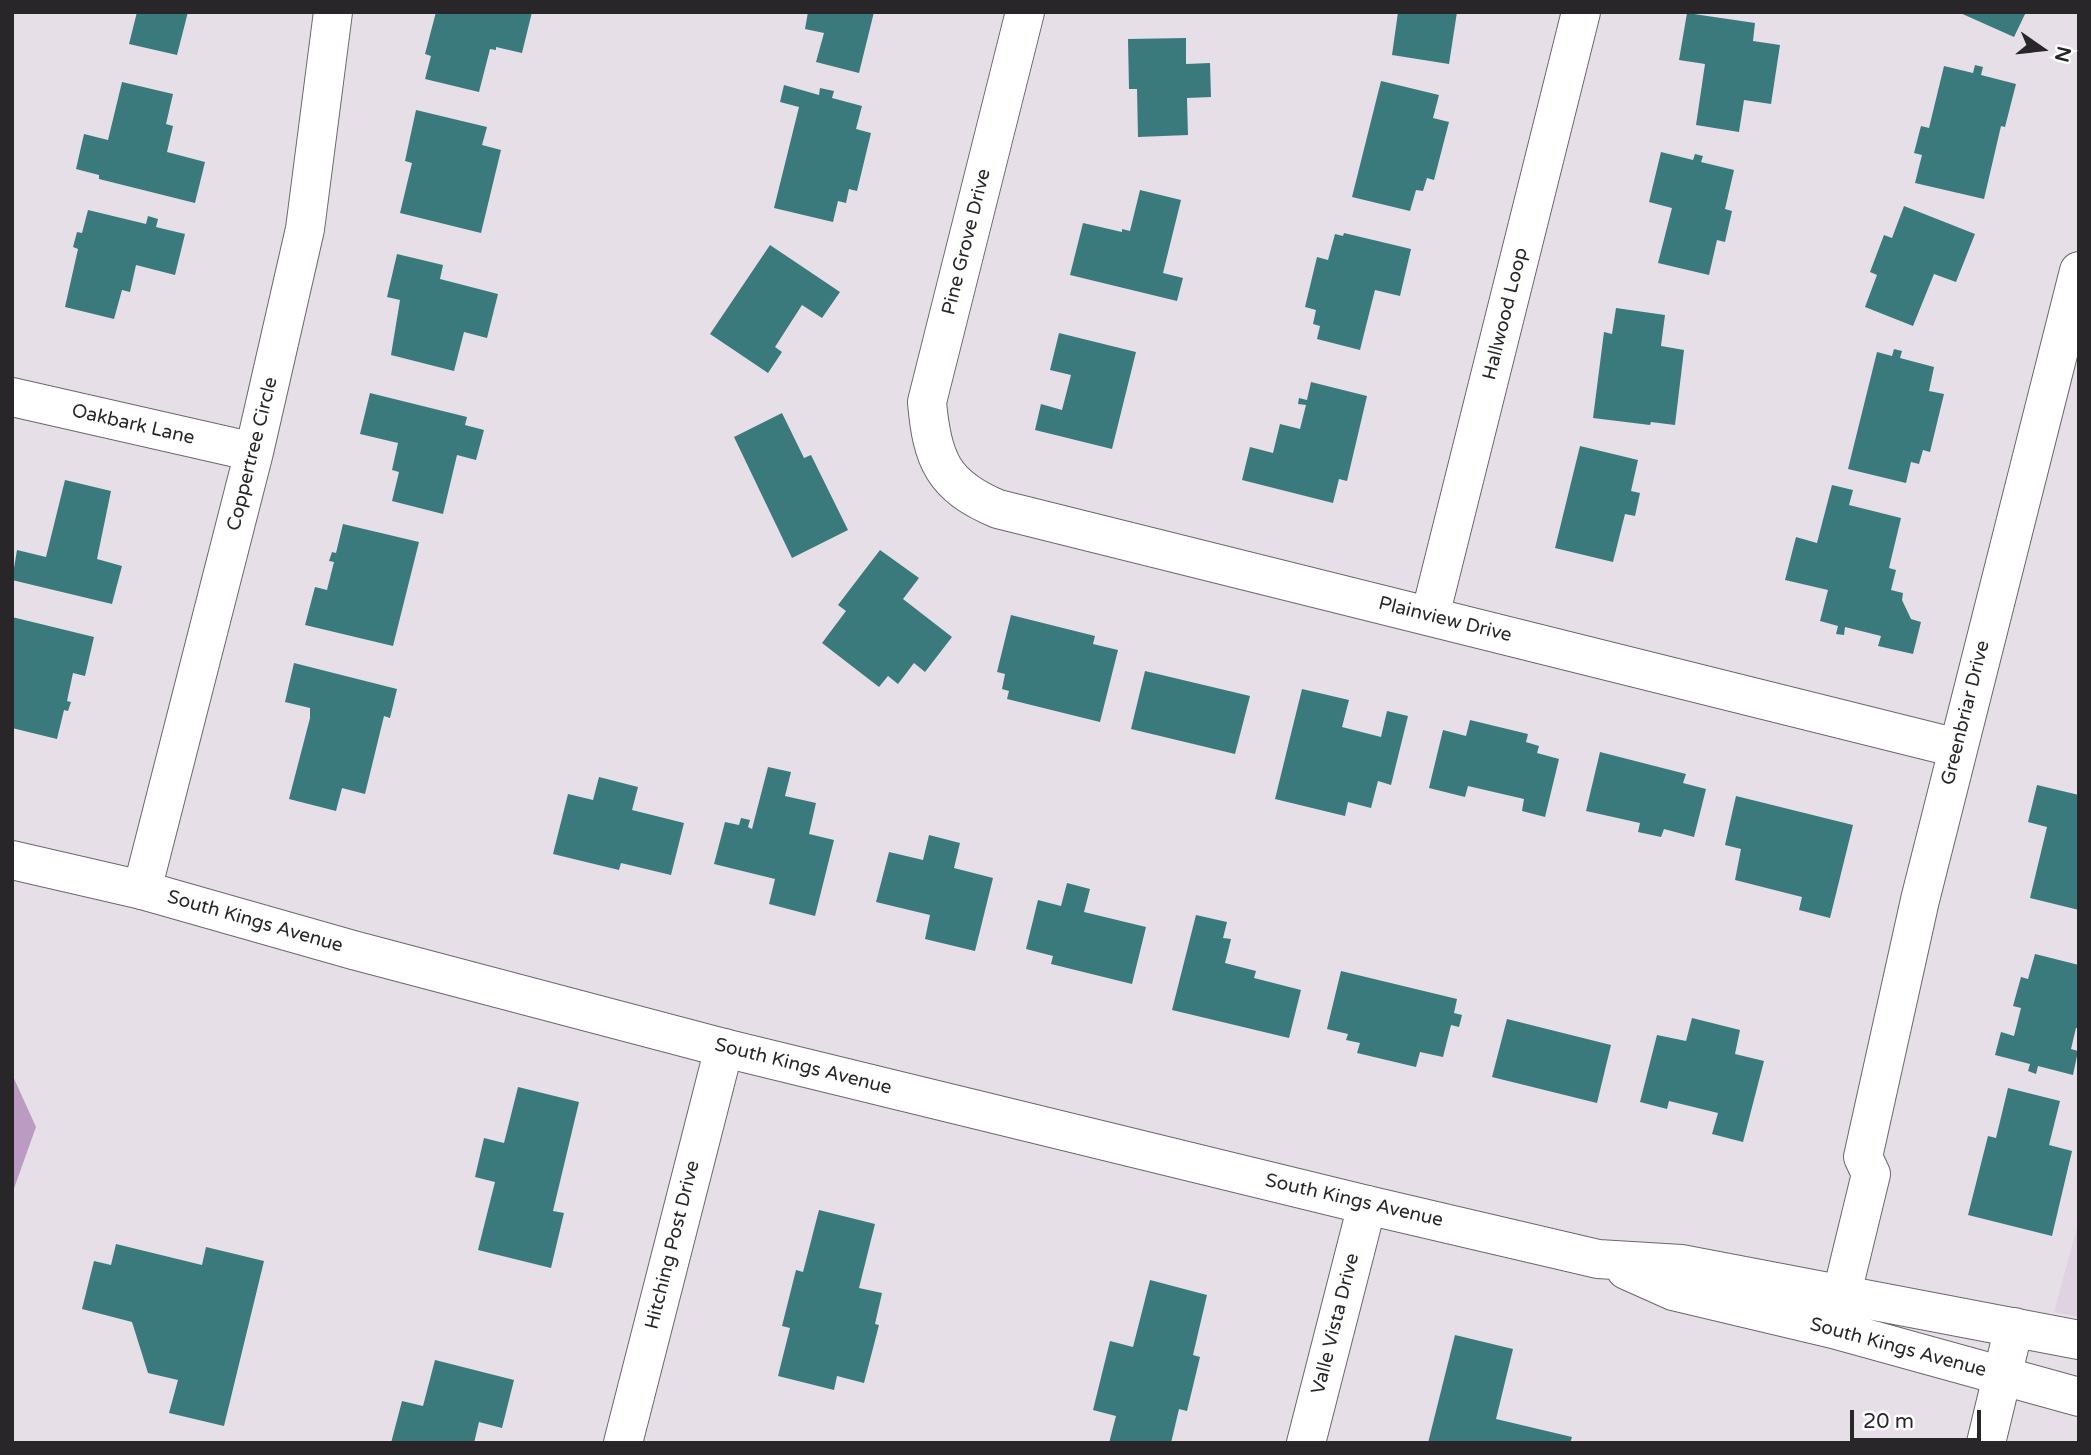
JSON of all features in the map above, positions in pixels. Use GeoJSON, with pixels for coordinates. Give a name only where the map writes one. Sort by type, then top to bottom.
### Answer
{"type":"FeatureCollection","features":[{"type":"Feature","properties":{"kind":"street","name":"Coppertree Circle"},"geometry":{"type":"LineString","coordinates":[[142,890],[254,452],[305,229],[332,12]]}},
{"type":"Feature","properties":{"kind":"street","name":"Pine Grove Drive"},"geometry":{"type":"LineString","coordinates":[[944,472],[930,432],[928,402],[1025,12]]}},
{"type":"Feature","properties":{"kind":"street","name":"Hallwood Loop"},"geometry":{"type":"LineString","coordinates":[[1430,616],[1581,12]]}},
{"type":"Feature","properties":{"kind":"street","name":"Greenbriar Drive"},"geometry":{"type":"LineString","coordinates":[[1825,1310],[1871,1174],[1863,1157],[1920,900],[2079,271]]}},
{"type":"Feature","properties":{"kind":"street","name":"Oakbark Lane"},"geometry":{"type":"LineString","coordinates":[[12,397],[254,452]]}},
{"type":"Feature","properties":{"kind":"street","name":"Plainview Drive"},"geometry":{"type":"LineString","coordinates":[[944,472],[960,490],[998,509],[1957,748]]}},
{"type":"Feature","properties":{"kind":"street","name":"South Kings Avenue"},"geometry":{"type":"LineString","coordinates":[[12,860],[142,890],[353,950],[724,1048],[1367,1205],[1598,1259],[1681,1264],[1825,1310],[2003,1376],[2079,1397]]}},
{"type":"Feature","properties":{"kind":"street","name":"Hitching Post Drive"},"geometry":{"type":"LineString","coordinates":[[623,1443],[724,1048]]}},
{"type":"Feature","properties":{"kind":"street","name":"Valle Vista Drive"},"geometry":{"type":"LineString","coordinates":[[1306,1443],[1367,1205]]}},
{"type":"Feature","properties":{"kind":"street","name":"South Kings Avenue"},"geometry":{"type":"LineString","coordinates":[[1825,1310],[2014,1327],[2079,1340]]}},
{"type":"Feature","properties":{"kind":"street"},"geometry":{"type":"LineString","coordinates":[[1986,1443],[2014,1327]]}},
{"type":"Feature","properties":{"kind":"shaded area"},"geometry":{"type":"Polygon","coordinates":[[[12,1074],[36,1127],[12,1194],[12,1074]]]}},
{"type":"Feature","properties":{"kind":"shaded area"},"geometry":{"type":"Polygon","coordinates":[[[2079,1220],[2079,1317],[2054,1312],[2079,1220]]]}},
{"type":"Feature","properties":{"kind":"building"},"geometry":{"type":"Polygon","coordinates":[[[137,12],[188,12],[177,55],[129,44],[137,12]]]}},
{"type":"Feature","properties":{"kind":"building"},"geometry":{"type":"Polygon","coordinates":[[[436,12],[532,12],[522,53],[496,47],[496,50],[490,49],[479,92],[425,79],[431,56],[425,54],[436,12]]]}},
{"type":"Feature","properties":{"kind":"building"},"geometry":{"type":"Polygon","coordinates":[[[808,12],[874,12],[859,73],[816,62],[824,33],[805,29],[808,12]]]}},
{"type":"Feature","properties":{"kind":"building"},"geometry":{"type":"Polygon","coordinates":[[[1398,12],[1457,12],[1449,64],[1392,55],[1398,12]]]}},
{"type":"Feature","properties":{"kind":"building"},"geometry":{"type":"Polygon","coordinates":[[[1958,12],[2026,12],[2014,37],[1958,12]]]}},
{"type":"Feature","properties":{"kind":"building"},"geometry":{"type":"Polygon","coordinates":[[[1687,13],[1755,23],[1753,41],[1780,45],[1771,104],[1744,100],[1739,132],[1696,125],[1705,64],[1679,60],[1687,13]]]}},
{"type":"Feature","properties":{"kind":"building"},"geometry":{"type":"Polygon","coordinates":[[[1186,38],[1186,64],[1210,63],[1211,97],[1187,98],[1188,135],[1138,137],[1137,89],[1129,89],[1128,39],[1186,38]]]}},
{"type":"Feature","properties":{"kind":"building"},"geometry":{"type":"Polygon","coordinates":[[[1975,65],[1983,67],[1981,75],[2016,84],[2005,127],[2001,126],[1984,199],[1915,183],[1922,155],[1914,153],[1921,126],[1929,128],[1944,66],[1973,73],[1975,65]]]}},
{"type":"Feature","properties":{"kind":"building"},"geometry":{"type":"Polygon","coordinates":[[[1381,81],[1439,95],[1433,118],[1449,122],[1434,180],[1427,178],[1423,191],[1416,190],[1410,211],[1352,197],[1381,81]]]}},
{"type":"Feature","properties":{"kind":"building"},"geometry":{"type":"Polygon","coordinates":[[[122,82],[173,94],[166,124],[173,126],[167,152],[205,162],[195,203],[99,179],[99,175],[76,169],[84,134],[108,140],[122,82]]]}},
{"type":"Feature","properties":{"kind":"building"},"geometry":{"type":"Polygon","coordinates":[[[784,85],[819,95],[820,88],[834,91],[832,98],[862,106],[856,129],[871,133],[857,191],[849,189],[846,203],[838,201],[833,222],[774,208],[799,107],[780,102],[784,85]]]}},
{"type":"Feature","properties":{"kind":"building"},"geometry":{"type":"Polygon","coordinates":[[[416,110],[487,127],[482,145],[501,150],[481,233],[400,213],[412,163],[405,161],[416,110]]]}},
{"type":"Feature","properties":{"kind":"building"},"geometry":{"type":"Polygon","coordinates":[[[1661,152],[1693,160],[1695,154],[1703,156],[1701,162],[1734,170],[1725,209],[1732,211],[1725,242],[1717,240],[1709,275],[1658,263],[1672,208],[1649,202],[1661,152]]]}},
{"type":"Feature","properties":{"kind":"building"},"geometry":{"type":"Polygon","coordinates":[[[1140,190],[1181,200],[1163,273],[1183,278],[1177,301],[1070,275],[1083,223],[1122,232],[1122,229],[1130,231],[1140,190]]]}},
{"type":"Feature","properties":{"kind":"building"},"geometry":{"type":"Polygon","coordinates":[[[1904,206],[1975,234],[1956,282],[1934,274],[1913,326],[1865,307],[1877,275],[1870,272],[1884,235],[1892,238],[1904,206]]]}},
{"type":"Feature","properties":{"kind":"building"},"geometry":{"type":"Polygon","coordinates":[[[88,210],[146,224],[148,216],[158,219],[156,227],[185,234],[175,275],[136,265],[130,292],[122,290],[114,319],[65,307],[78,249],[73,247],[77,232],[82,233],[88,210]]]}},
{"type":"Feature","properties":{"kind":"building"},"geometry":{"type":"Polygon","coordinates":[[[1344,233],[1411,249],[1400,296],[1375,290],[1360,350],[1317,339],[1320,326],[1313,324],[1316,310],[1305,307],[1317,257],[1328,260],[1335,234],[1343,236],[1344,233]]]}},
{"type":"Feature","properties":{"kind":"building"},"geometry":{"type":"Polygon","coordinates":[[[770,245],[840,292],[822,318],[802,305],[775,347],[782,352],[768,373],[710,334],[770,245]]]}},
{"type":"Feature","properties":{"kind":"building"},"geometry":{"type":"Polygon","coordinates":[[[397,254],[443,265],[440,279],[498,294],[487,338],[464,332],[454,371],[391,355],[400,300],[387,297],[397,254]]]}},
{"type":"Feature","properties":{"kind":"building"},"geometry":{"type":"Polygon","coordinates":[[[1616,308],[1665,315],[1661,346],[1684,350],[1675,425],[1651,422],[1650,425],[1593,418],[1604,332],[1612,334],[1616,308]]]}},
{"type":"Feature","properties":{"kind":"building"},"geometry":{"type":"Polygon","coordinates":[[[1059,333],[1136,352],[1112,449],[1035,430],[1041,404],[1062,410],[1071,375],[1050,370],[1059,333]]]}},
{"type":"Feature","properties":{"kind":"building"},"geometry":{"type":"Polygon","coordinates":[[[1894,349],[1902,351],[1900,358],[1934,367],[1929,391],[1944,394],[1930,452],[1923,450],[1919,464],[1911,462],[1906,483],[1848,469],[1877,352],[1892,356],[1894,349]]]}},
{"type":"Feature","properties":{"kind":"building"},"geometry":{"type":"Polygon","coordinates":[[[1311,382],[1367,396],[1347,481],[1339,479],[1333,503],[1242,480],[1250,447],[1273,453],[1280,424],[1300,429],[1306,405],[1298,404],[1299,398],[1307,400],[1311,382]]]}},
{"type":"Feature","properties":{"kind":"building"},"geometry":{"type":"Polygon","coordinates":[[[370,393],[467,417],[465,425],[484,430],[476,460],[457,455],[443,514],[392,501],[399,472],[392,470],[398,443],[360,434],[370,393]]]}},
{"type":"Feature","properties":{"kind":"building"},"geometry":{"type":"Polygon","coordinates":[[[782,413],[804,458],[811,455],[848,530],[792,558],[734,437],[782,413]]]}},
{"type":"Feature","properties":{"kind":"building"},"geometry":{"type":"Polygon","coordinates":[[[1580,446],[1638,460],[1631,491],[1640,493],[1635,516],[1625,514],[1613,562],[1555,548],[1580,446]]]}},
{"type":"Feature","properties":{"kind":"building"},"geometry":{"type":"Polygon","coordinates":[[[65,480],[111,491],[97,559],[122,566],[112,604],[12,580],[17,550],[46,557],[65,480]]]}},
{"type":"Feature","properties":{"kind":"building"},"geometry":{"type":"Polygon","coordinates":[[[1832,485],[1853,490],[1849,505],[1901,518],[1889,568],[1896,570],[1891,590],[1903,593],[1902,600],[1911,619],[1921,622],[1913,654],[1878,646],[1881,636],[1845,627],[1844,635],[1836,634],[1838,626],[1820,621],[1828,590],[1785,580],[1796,537],[1817,543],[1832,485]]]}},
{"type":"Feature","properties":{"kind":"building"},"geometry":{"type":"Polygon","coordinates":[[[343,524],[419,542],[393,646],[305,625],[315,587],[327,590],[334,562],[329,561],[332,552],[336,553],[343,524]]]}},
{"type":"Feature","properties":{"kind":"building"},"geometry":{"type":"Polygon","coordinates":[[[880,550],[919,578],[903,599],[952,637],[925,672],[914,663],[898,684],[888,676],[879,687],[822,643],[846,611],[838,605],[880,550]]]}},
{"type":"Feature","properties":{"kind":"building"},"geometry":{"type":"Polygon","coordinates":[[[1011,615],[1095,636],[1093,644],[1118,650],[1100,722],[1007,699],[1009,691],[1002,689],[1005,674],[997,672],[1011,615]]]}},
{"type":"Feature","properties":{"kind":"building"},"geometry":{"type":"Polygon","coordinates":[[[12,617],[94,637],[85,676],[73,673],[67,701],[71,702],[68,711],[64,710],[57,739],[12,728],[12,617]]]}},
{"type":"Feature","properties":{"kind":"building"},"geometry":{"type":"Polygon","coordinates":[[[294,663],[397,689],[390,718],[384,716],[365,794],[342,788],[336,811],[289,799],[310,718],[310,708],[285,702],[294,663]]]}},
{"type":"Feature","properties":{"kind":"building"},"geometry":{"type":"Polygon","coordinates":[[[1145,671],[1250,696],[1235,754],[1131,729],[1145,671]]]}},
{"type":"Feature","properties":{"kind":"building"},"geometry":{"type":"Polygon","coordinates":[[[1302,689],[1349,700],[1342,727],[1381,737],[1387,711],[1408,716],[1391,785],[1378,781],[1371,808],[1348,802],[1345,816],[1275,799],[1302,689]]]}},
{"type":"Feature","properties":{"kind":"building"},"geometry":{"type":"Polygon","coordinates":[[[1470,720],[1528,734],[1526,742],[1539,746],[1537,753],[1559,759],[1545,817],[1522,811],[1524,799],[1468,786],[1465,797],[1429,788],[1443,730],[1466,736],[1470,720]]]}},
{"type":"Feature","properties":{"kind":"building"},"geometry":{"type":"Polygon","coordinates":[[[1600,752],[1686,774],[1683,783],[1706,789],[1694,837],[1664,829],[1661,837],[1638,832],[1640,823],[1586,811],[1600,752]]]}},
{"type":"Feature","properties":{"kind":"building"},"geometry":{"type":"Polygon","coordinates":[[[768,767],[791,772],[785,796],[816,803],[809,834],[834,840],[815,916],[769,904],[775,879],[714,864],[725,822],[739,825],[741,818],[750,820],[748,827],[752,829],[768,767]]]}},
{"type":"Feature","properties":{"kind":"building"},"geometry":{"type":"Polygon","coordinates":[[[599,777],[638,787],[632,810],[684,823],[671,875],[621,863],[619,870],[553,854],[568,794],[593,800],[599,777]]]}},
{"type":"Feature","properties":{"kind":"building"},"geometry":{"type":"Polygon","coordinates":[[[2037,785],[2079,795],[2079,910],[2030,898],[2047,827],[2028,822],[2037,785]]]}},
{"type":"Feature","properties":{"kind":"building"},"geometry":{"type":"Polygon","coordinates":[[[1736,796],[1853,825],[1830,918],[1799,910],[1802,897],[1735,880],[1741,849],[1725,845],[1736,796]]]}},
{"type":"Feature","properties":{"kind":"building"},"geometry":{"type":"Polygon","coordinates":[[[929,835],[960,843],[954,868],[993,878],[975,951],[925,939],[930,915],[876,902],[889,852],[923,860],[929,835]]]}},
{"type":"Feature","properties":{"kind":"building"},"geometry":{"type":"Polygon","coordinates":[[[1067,883],[1090,889],[1084,912],[1146,927],[1132,984],[1051,964],[1053,956],[1026,949],[1038,900],[1061,906],[1067,883]]]}},
{"type":"Feature","properties":{"kind":"building"},"geometry":{"type":"Polygon","coordinates":[[[1196,915],[1227,922],[1223,938],[1231,939],[1225,963],[1256,971],[1254,978],[1301,990],[1289,1038],[1172,1010],[1196,915]]]}},
{"type":"Feature","properties":{"kind":"building"},"geometry":{"type":"Polygon","coordinates":[[[2035,954],[2079,965],[2079,1028],[2076,1028],[2071,1049],[2078,1051],[2073,1075],[2038,1066],[2036,1074],[2028,1071],[2030,1064],[1995,1055],[2001,1032],[2014,1036],[2021,1008],[2013,1006],[2021,977],[2028,979],[2035,954]]]}},
{"type":"Feature","properties":{"kind":"building"},"geometry":{"type":"Polygon","coordinates":[[[1341,971],[1457,999],[1454,1013],[1462,1015],[1459,1027],[1451,1025],[1443,1057],[1420,1052],[1416,1067],[1357,1053],[1360,1043],[1346,1040],[1348,1034],[1327,1029],[1341,971]]]}},
{"type":"Feature","properties":{"kind":"building"},"geometry":{"type":"Polygon","coordinates":[[[1692,1018],[1740,1030],[1735,1054],[1764,1061],[1743,1142],[1712,1134],[1718,1113],[1669,1101],[1667,1109],[1640,1102],[1657,1035],[1686,1041],[1692,1018]]]}},
{"type":"Feature","properties":{"kind":"building"},"geometry":{"type":"Polygon","coordinates":[[[1507,1019],[1611,1045],[1597,1103],[1492,1077],[1507,1019]]]}},
{"type":"Feature","properties":{"kind":"building"},"geometry":{"type":"Polygon","coordinates":[[[518,1087],[579,1102],[553,1211],[564,1213],[551,1268],[478,1250],[495,1182],[475,1177],[484,1138],[504,1143],[518,1087]]]}},
{"type":"Feature","properties":{"kind":"building"},"geometry":{"type":"Polygon","coordinates":[[[2008,1088],[2060,1101],[2049,1145],[2072,1151],[2052,1236],[1968,1215],[1988,1136],[1996,1138],[2008,1088]]]}},
{"type":"Feature","properties":{"kind":"building"},"geometry":{"type":"Polygon","coordinates":[[[819,1210],[875,1224],[859,1288],[882,1293],[875,1324],[879,1325],[864,1383],[837,1376],[834,1390],[778,1376],[790,1328],[782,1326],[796,1270],[803,1272],[819,1210]]]}},
{"type":"Feature","properties":{"kind":"building"},"geometry":{"type":"Polygon","coordinates":[[[116,1244],[202,1265],[206,1247],[264,1261],[224,1426],[169,1413],[178,1380],[148,1373],[132,1322],[82,1309],[94,1261],[111,1265],[116,1244]]]}},
{"type":"Feature","properties":{"kind":"building"},"geometry":{"type":"Polygon","coordinates":[[[1150,1280],[1207,1295],[1193,1355],[1200,1357],[1187,1411],[1179,1409],[1171,1443],[1109,1443],[1116,1416],[1093,1410],[1110,1341],[1133,1347],[1150,1280]]]}},
{"type":"Feature","properties":{"kind":"building"},"geometry":{"type":"Polygon","coordinates":[[[1455,1335],[1513,1349],[1496,1419],[1572,1437],[1570,1443],[1428,1443],[1455,1335]]]}},
{"type":"Feature","properties":{"kind":"building"},"geometry":{"type":"Polygon","coordinates":[[[435,1360],[514,1380],[502,1428],[479,1422],[474,1443],[391,1443],[402,1401],[423,1406],[435,1360]]]}}]}
